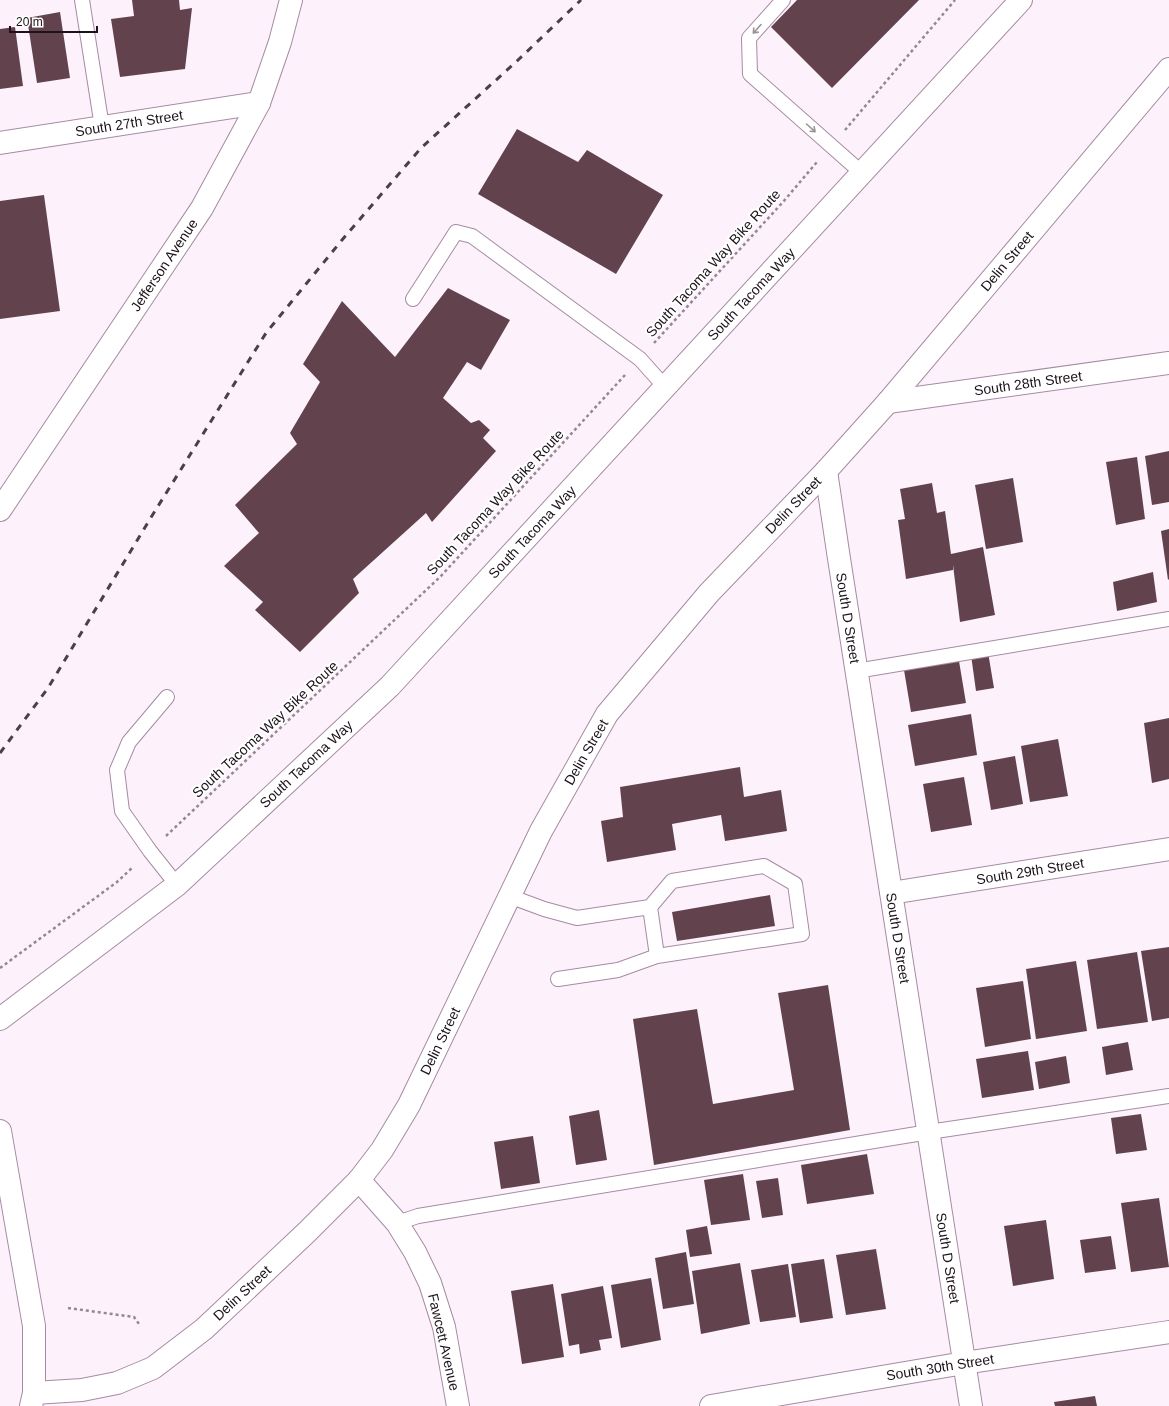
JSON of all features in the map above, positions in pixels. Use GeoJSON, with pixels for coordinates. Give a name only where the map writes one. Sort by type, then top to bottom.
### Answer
{"type":"FeatureCollection","features":[{"type":"Feature","properties":{"kind":"street","name":"Jefferson Avenue"},"geometry":{"type":"LineString","coordinates":[[0,510],[202,208],[259,103],[280,42],[291,0]]}},
{"type":"Feature","properties":{"kind":"street","name":"South Tacoma Way"},"geometry":{"type":"LineString","coordinates":[[0,1019],[177,885],[390,686],[1021,0]]}},
{"type":"Feature","properties":{"kind":"street","name":"Delin Street"},"geometry":{"type":"LineString","coordinates":[[33,1400],[117,1383],[152,1368],[204,1329],[307,1232],[359,1180],[382,1150],[409,1105],[541,831],[607,714],[709,593],[826,470],[888,402],[1169,68]]}},
{"type":"Feature","properties":{"kind":"street","name":"South 27th Street"},"geometry":{"type":"LineString","coordinates":[[0,143],[259,103]]}},
{"type":"Feature","properties":{"kind":"street","name":"South 28th Street"},"geometry":{"type":"LineString","coordinates":[[888,402],[1169,363]]}},
{"type":"Feature","properties":{"kind":"street","name":"South D Street"},"geometry":{"type":"LineString","coordinates":[[826,470],[971,1406]]}},
{"type":"Feature","properties":{"kind":"street","name":"South 29th Street"},"geometry":{"type":"LineString","coordinates":[[891,893],[1169,849]]}},
{"type":"Feature","properties":{"kind":"street"},"geometry":{"type":"LineString","coordinates":[[0,1131],[34,1326],[33,1400]]}},
{"type":"Feature","properties":{"kind":"street","name":"Fawcett Avenue"},"geometry":{"type":"LineString","coordinates":[[359,1180],[397,1223],[415,1252],[430,1283],[444,1327],[458,1406]]}},
{"type":"Feature","properties":{"kind":"street","name":"South 30th Street"},"geometry":{"type":"LineString","coordinates":[[711,1406],[964,1363],[1169,1332]]}},
{"type":"Feature","properties":{"kind":"lane"},"geometry":{"type":"LineString","coordinates":[[82,0],[102,127]]}},
{"type":"Feature","properties":{"kind":"lane"},"geometry":{"type":"LineString","coordinates":[[783,0],[749,38],[750,74],[862,173]]}},
{"type":"Feature","properties":{"kind":"lane"},"geometry":{"type":"LineString","coordinates":[[413,299],[456,232],[472,236],[640,360],[665,388]]}},
{"type":"Feature","properties":{"kind":"lane"},"geometry":{"type":"LineString","coordinates":[[856,671],[1169,619]]}},
{"type":"Feature","properties":{"kind":"lane"},"geometry":{"type":"LineString","coordinates":[[167,697],[128,742],[117,770],[122,810],[150,851],[177,885]]}},
{"type":"Feature","properties":{"kind":"lane"},"geometry":{"type":"LineString","coordinates":[[509,896],[577,918],[650,907],[672,881],[764,866],[795,884],[802,934],[657,956],[618,970],[558,979]]}},
{"type":"Feature","properties":{"kind":"lane"},"geometry":{"type":"LineString","coordinates":[[650,907],[657,956]]}},
{"type":"Feature","properties":{"kind":"lane"},"geometry":{"type":"LineString","coordinates":[[397,1223],[418,1216],[929,1132],[1169,1096]]}},
{"type":"Feature","properties":{"kind":"path","name":"South Tacoma Way Bike Route"},"geometry":{"type":"LineString","coordinates":[[0,968],[117,882],[441,576],[783,202],[955,0]]}},
{"type":"Feature","properties":{"kind":"path"},"geometry":{"type":"LineString","coordinates":[[68,1308],[134,1317],[139,1324]]}},
{"type":"Feature","properties":{"kind":"building"},"geometry":{"type":"Polygon","coordinates":[[[132,0],[179,0],[180,10],[192,8],[185,69],[120,77],[111,19],[134,16],[132,0]]]}},
{"type":"Feature","properties":{"kind":"building"},"geometry":{"type":"Polygon","coordinates":[[[797,0],[919,0],[832,88],[771,27],[797,0]]]}},
{"type":"Feature","properties":{"kind":"building"},"geometry":{"type":"Polygon","coordinates":[[[60,12],[70,78],[37,83],[27,18],[60,12]]]}},
{"type":"Feature","properties":{"kind":"building"},"geometry":{"type":"Polygon","coordinates":[[[15,27],[23,86],[0,89],[0,29],[15,27]]]}},
{"type":"Feature","properties":{"kind":"building"},"geometry":{"type":"Polygon","coordinates":[[[517,129],[578,162],[587,150],[663,195],[616,274],[478,194],[517,129]]]}},
{"type":"Feature","properties":{"kind":"building"},"geometry":{"type":"Polygon","coordinates":[[[44,195],[60,311],[0,319],[0,201],[44,195]]]}},
{"type":"Feature","properties":{"kind":"building"},"geometry":{"type":"Polygon","coordinates":[[[448,288],[510,320],[481,370],[467,362],[443,398],[471,423],[479,420],[490,430],[483,438],[496,451],[432,522],[426,513],[353,579],[359,593],[300,652],[255,610],[263,602],[224,566],[259,533],[235,505],[297,444],[290,433],[320,382],[303,364],[342,301],[395,357],[448,288]]]}},
{"type":"Feature","properties":{"kind":"building"},"geometry":{"type":"Polygon","coordinates":[[[1169,451],[1169,502],[1152,505],[1145,456],[1169,451]]]}},
{"type":"Feature","properties":{"kind":"building"},"geometry":{"type":"Polygon","coordinates":[[[1137,457],[1145,519],[1116,525],[1106,462],[1137,457]]]}},
{"type":"Feature","properties":{"kind":"building"},"geometry":{"type":"Polygon","coordinates":[[[1013,478],[1023,542],[986,549],[975,485],[1013,478]]]}},
{"type":"Feature","properties":{"kind":"building"},"geometry":{"type":"Polygon","coordinates":[[[932,483],[937,513],[945,511],[951,554],[983,547],[995,615],[960,622],[953,565],[953,570],[906,579],[898,520],[905,519],[900,489],[932,483]]]}},
{"type":"Feature","properties":{"kind":"building"},"geometry":{"type":"Polygon","coordinates":[[[1169,529],[1169,579],[1168,580],[1161,531],[1169,529]]]}},
{"type":"Feature","properties":{"kind":"building"},"geometry":{"type":"Polygon","coordinates":[[[1153,572],[1157,602],[1117,611],[1113,582],[1153,572]]]}},
{"type":"Feature","properties":{"kind":"building"},"geometry":{"type":"Polygon","coordinates":[[[988,652],[994,688],[976,691],[971,655],[988,652]]]}},
{"type":"Feature","properties":{"kind":"building"},"geometry":{"type":"Polygon","coordinates":[[[959,661],[966,703],[911,712],[904,670],[959,661]]]}},
{"type":"Feature","properties":{"kind":"building"},"geometry":{"type":"Polygon","coordinates":[[[971,714],[977,755],[915,766],[908,725],[971,714]]]}},
{"type":"Feature","properties":{"kind":"building"},"geometry":{"type":"Polygon","coordinates":[[[1169,718],[1169,779],[1152,783],[1144,723],[1169,718]]]}},
{"type":"Feature","properties":{"kind":"building"},"geometry":{"type":"Polygon","coordinates":[[[1058,739],[1068,796],[1030,802],[1021,746],[1058,739]]]}},
{"type":"Feature","properties":{"kind":"building"},"geometry":{"type":"Polygon","coordinates":[[[1015,756],[1023,804],[991,810],[983,762],[1015,756]]]}},
{"type":"Feature","properties":{"kind":"building"},"geometry":{"type":"Polygon","coordinates":[[[740,767],[744,797],[781,790],[787,831],[725,841],[721,815],[672,824],[676,850],[607,862],[601,821],[623,817],[620,787],[740,767]]]}},
{"type":"Feature","properties":{"kind":"building"},"geometry":{"type":"Polygon","coordinates":[[[964,777],[972,825],[931,832],[923,784],[964,777]]]}},
{"type":"Feature","properties":{"kind":"building"},"geometry":{"type":"Polygon","coordinates":[[[770,895],[775,926],[677,941],[672,912],[770,895]]]}},
{"type":"Feature","properties":{"kind":"building"},"geometry":{"type":"Polygon","coordinates":[[[1169,947],[1169,1018],[1152,1021],[1141,951],[1169,947]]]}},
{"type":"Feature","properties":{"kind":"building"},"geometry":{"type":"Polygon","coordinates":[[[1137,952],[1148,1022],[1097,1029],[1087,960],[1137,952]]]}},
{"type":"Feature","properties":{"kind":"building"},"geometry":{"type":"Polygon","coordinates":[[[1076,961],[1087,1031],[1036,1039],[1026,969],[1076,961]]]}},
{"type":"Feature","properties":{"kind":"building"},"geometry":{"type":"Polygon","coordinates":[[[1023,981],[1031,1039],[985,1047],[976,988],[1023,981]]]}},
{"type":"Feature","properties":{"kind":"building"},"geometry":{"type":"Polygon","coordinates":[[[828,985],[850,1130],[654,1165],[633,1019],[697,1009],[713,1104],[794,1090],[778,993],[828,985]]]}},
{"type":"Feature","properties":{"kind":"building"},"geometry":{"type":"Polygon","coordinates":[[[1128,1042],[1133,1070],[1106,1075],[1102,1047],[1128,1042]]]}},
{"type":"Feature","properties":{"kind":"building"},"geometry":{"type":"Polygon","coordinates":[[[1028,1051],[1034,1090],[982,1098],[976,1059],[1028,1051]]]}},
{"type":"Feature","properties":{"kind":"building"},"geometry":{"type":"Polygon","coordinates":[[[1066,1056],[1070,1083],[1039,1089],[1035,1062],[1066,1056]]]}},
{"type":"Feature","properties":{"kind":"building"},"geometry":{"type":"Polygon","coordinates":[[[599,1110],[607,1160],[576,1165],[569,1116],[599,1110]]]}},
{"type":"Feature","properties":{"kind":"building"},"geometry":{"type":"Polygon","coordinates":[[[1141,1114],[1147,1150],[1116,1154],[1111,1118],[1141,1114]]]}},
{"type":"Feature","properties":{"kind":"building"},"geometry":{"type":"Polygon","coordinates":[[[533,1136],[540,1183],[501,1189],[494,1142],[533,1136]]]}},
{"type":"Feature","properties":{"kind":"building"},"geometry":{"type":"Polygon","coordinates":[[[867,1154],[874,1194],[807,1204],[801,1165],[867,1154]]]}},
{"type":"Feature","properties":{"kind":"building"},"geometry":{"type":"Polygon","coordinates":[[[743,1174],[750,1220],[711,1225],[704,1180],[743,1174]]]}},
{"type":"Feature","properties":{"kind":"building"},"geometry":{"type":"Polygon","coordinates":[[[778,1178],[783,1215],[762,1218],[756,1181],[778,1178]]]}},
{"type":"Feature","properties":{"kind":"building"},"geometry":{"type":"Polygon","coordinates":[[[1159,1198],[1169,1267],[1131,1272],[1121,1203],[1159,1198]]]}},
{"type":"Feature","properties":{"kind":"building"},"geometry":{"type":"Polygon","coordinates":[[[1046,1220],[1054,1279],[1013,1286],[1004,1226],[1046,1220]]]}},
{"type":"Feature","properties":{"kind":"building"},"geometry":{"type":"Polygon","coordinates":[[[707,1226],[712,1254],[690,1257],[686,1230],[707,1226]]]}},
{"type":"Feature","properties":{"kind":"building"},"geometry":{"type":"Polygon","coordinates":[[[1111,1236],[1116,1269],[1085,1273],[1080,1240],[1111,1236]]]}},
{"type":"Feature","properties":{"kind":"building"},"geometry":{"type":"Polygon","coordinates":[[[876,1249],[886,1309],[846,1315],[836,1255],[876,1249]]]}},
{"type":"Feature","properties":{"kind":"building"},"geometry":{"type":"Polygon","coordinates":[[[686,1252],[694,1304],[663,1309],[655,1258],[686,1252]]]}},
{"type":"Feature","properties":{"kind":"building"},"geometry":{"type":"Polygon","coordinates":[[[824,1259],[833,1318],[800,1323],[791,1264],[824,1259]]]}},
{"type":"Feature","properties":{"kind":"building"},"geometry":{"type":"Polygon","coordinates":[[[740,1263],[750,1324],[701,1334],[692,1271],[740,1263]]]}},
{"type":"Feature","properties":{"kind":"building"},"geometry":{"type":"Polygon","coordinates":[[[788,1264],[796,1317],[760,1322],[751,1270],[788,1264]]]}},
{"type":"Feature","properties":{"kind":"building"},"geometry":{"type":"Polygon","coordinates":[[[651,1278],[661,1340],[621,1348],[611,1285],[651,1278]]]}},
{"type":"Feature","properties":{"kind":"building"},"geometry":{"type":"Polygon","coordinates":[[[553,1284],[564,1357],[522,1364],[511,1291],[553,1284]]]}},
{"type":"Feature","properties":{"kind":"building"},"geometry":{"type":"Polygon","coordinates":[[[603,1286],[612,1338],[599,1340],[601,1350],[580,1354],[579,1344],[569,1346],[561,1294],[603,1286]]]}},
{"type":"Feature","properties":{"kind":"building"},"geometry":{"type":"Polygon","coordinates":[[[1095,1396],[1097,1406],[1055,1406],[1054,1402],[1095,1396]]]}},
{"type":"Feature","properties":{"kind":"railway"},"geometry":{"type":"LineString","coordinates":[[0,753],[48,688],[150,519],[266,333],[342,240],[421,148],[517,61],[581,0]]}}]}
